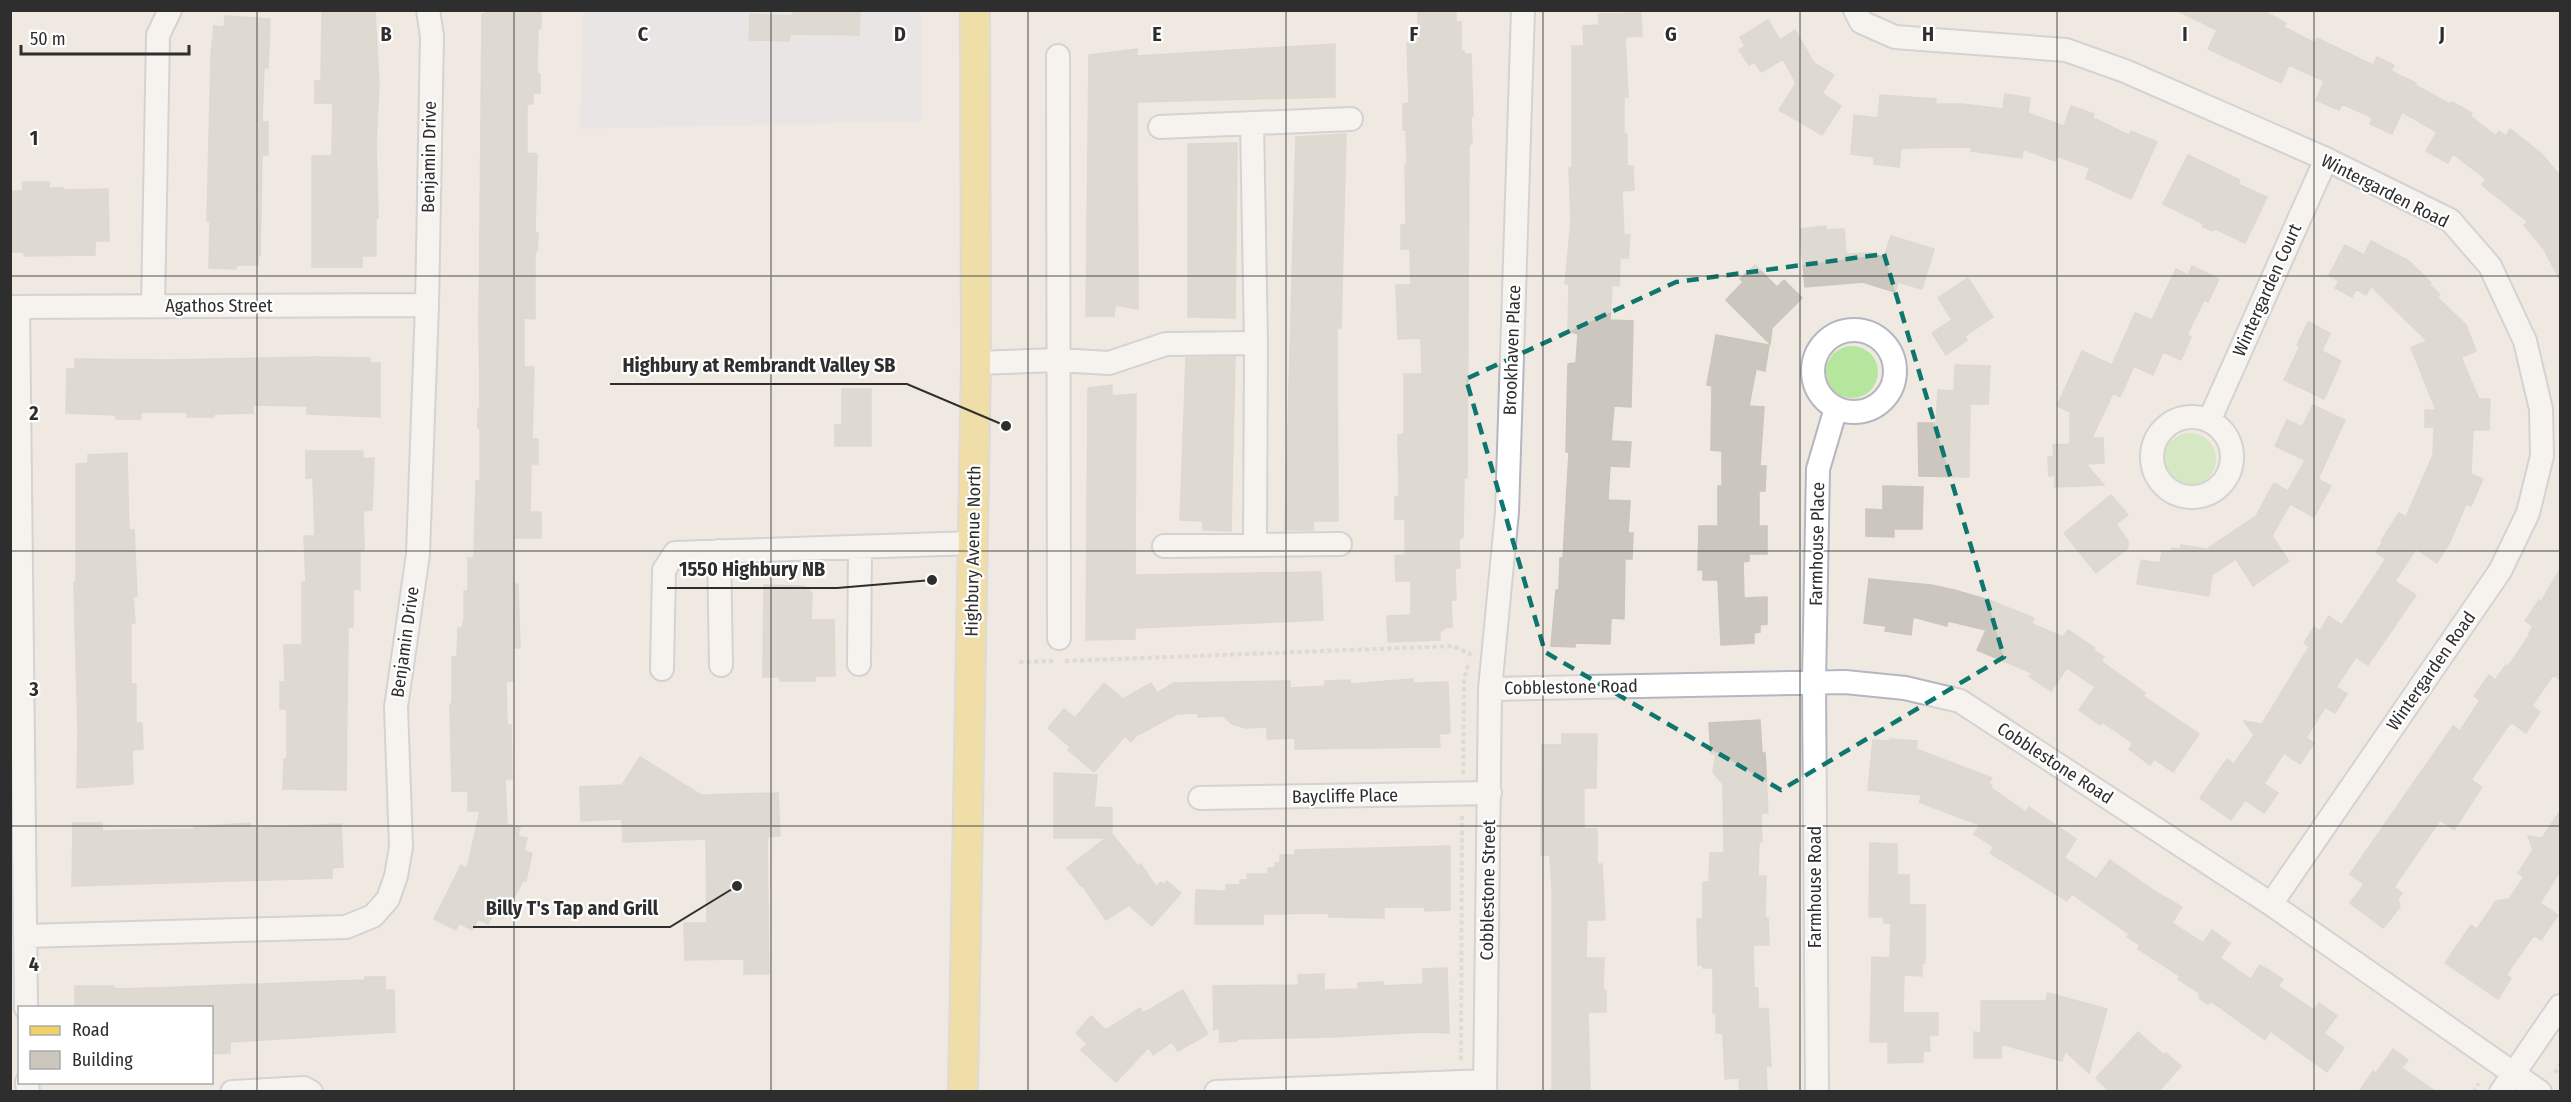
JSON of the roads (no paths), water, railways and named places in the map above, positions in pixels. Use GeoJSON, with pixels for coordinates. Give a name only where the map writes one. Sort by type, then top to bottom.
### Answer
{"type":"FeatureCollection","features":[{"type":"Feature","properties":{"kind":"main road","name":"Highbury Avenue North"},"geometry":{"type":"LineString","coordinates":[[963,1092],[976,363],[975,10]]}},
{"type":"Feature","properties":{"kind":"street"},"geometry":{"type":"LineString","coordinates":[[153,306],[158,35],[170,10]]}},
{"type":"Feature","properties":{"kind":"street","name":"Benjamin Drive"},"geometry":{"type":"LineString","coordinates":[[25,936],[346,927],[373,916],[388,899],[396,876],[401,847],[396,707],[418,554],[427,305],[432,36],[428,10]]}},
{"type":"Feature","properties":{"kind":"street","name":"Brookhaven Place"},"geometry":{"type":"LineString","coordinates":[[1490,689],[1507,512],[1523,10]]}},
{"type":"Feature","properties":{"kind":"street","name":"Wintergarden Road"},"geometry":{"type":"LineString","coordinates":[[1856,10],[1861,21],[1895,37],[2066,50],[2126,71],[2326,159],[2450,220],[2490,266],[2525,341],[2541,409],[2542,456],[2528,513],[2500,571],[2271,904]]}},
{"type":"Feature","properties":{"kind":"street"},"geometry":{"type":"LineString","coordinates":[[1058,56],[1059,638]]}},
{"type":"Feature","properties":{"kind":"street"},"geometry":{"type":"LineString","coordinates":[[1160,127],[1351,119]]}},
{"type":"Feature","properties":{"kind":"street"},"geometry":{"type":"LineString","coordinates":[[1252,123],[1257,343],[1255,544]]}},
{"type":"Feature","properties":{"kind":"street","name":"Wintergarden Court"},"geometry":{"type":"LineString","coordinates":[[2209,421],[2326,159]]}},
{"type":"Feature","properties":{"kind":"street","name":"Agathos Street"},"geometry":{"type":"LineString","coordinates":[[14,307],[427,305]]}},
{"type":"Feature","properties":{"kind":"street"},"geometry":{"type":"LineString","coordinates":[[14,307],[26,1006]]}},
{"type":"Feature","properties":{"kind":"street"},"geometry":{"type":"LineString","coordinates":[[976,363],[1058,360],[1109,363],[1166,344],[1257,343]]}},
{"type":"Feature","properties":{"kind":"street","name":"Farmhouse Place"},"geometry":{"type":"LineString","coordinates":[[1814,682],[1818,469],[1836,408]]}},
{"type":"Feature","properties":{"kind":"street"},"geometry":{"type":"LineString","coordinates":[[662,669],[664,570],[675,553],[973,543]]}},
{"type":"Feature","properties":{"kind":"street"},"geometry":{"type":"LineString","coordinates":[[1164,546],[1340,544]]}},
{"type":"Feature","properties":{"kind":"street"},"geometry":{"type":"LineString","coordinates":[[859,664],[860,547]]}},
{"type":"Feature","properties":{"kind":"street"},"geometry":{"type":"LineString","coordinates":[[719,551],[722,665]]}},
{"type":"Feature","properties":{"kind":"street","name":"Farmhouse Road"},"geometry":{"type":"LineString","coordinates":[[1814,682],[1817,1092]]}},
{"type":"Feature","properties":{"kind":"street","name":"Cobblestone Road"},"geometry":{"type":"LineString","coordinates":[[1490,689],[1845,682],[1905,688],[1960,701],[2271,904],[2507,1082],[2540,1092]]}},
{"type":"Feature","properties":{"kind":"street","name":"Cobblestone Street"},"geometry":{"type":"LineString","coordinates":[[1485,1086],[1490,689]]}},
{"type":"Feature","properties":{"kind":"street","name":"Baycliffe Place"},"geometry":{"type":"LineString","coordinates":[[1200,798],[1490,793]]}},
{"type":"Feature","properties":{"kind":"street"},"geometry":{"type":"LineString","coordinates":[[2507,1082],[2560,1006]]}},
{"type":"Feature","properties":{"kind":"street"},"geometry":{"type":"LineString","coordinates":[[1216,1092],[1485,1086]]}},
{"type":"Feature","properties":{"kind":"street"},"geometry":{"type":"LineString","coordinates":[[232,1092],[304,1088],[311,1092]]}},
{"type":"Feature","properties":{"kind":"place","name":"Highbury at Rembrandt Valley SB"},"geometry":{"type":"Point","coordinates":[1006,426]}},
{"type":"Feature","properties":{"kind":"place","name":"1550 Highbury NB"},"geometry":{"type":"Point","coordinates":[932,580]}},
{"type":"Feature","properties":{"kind":"place","name":"Billy T's Tap and Grill"},"geometry":{"type":"Point","coordinates":[737,886]}}]}
